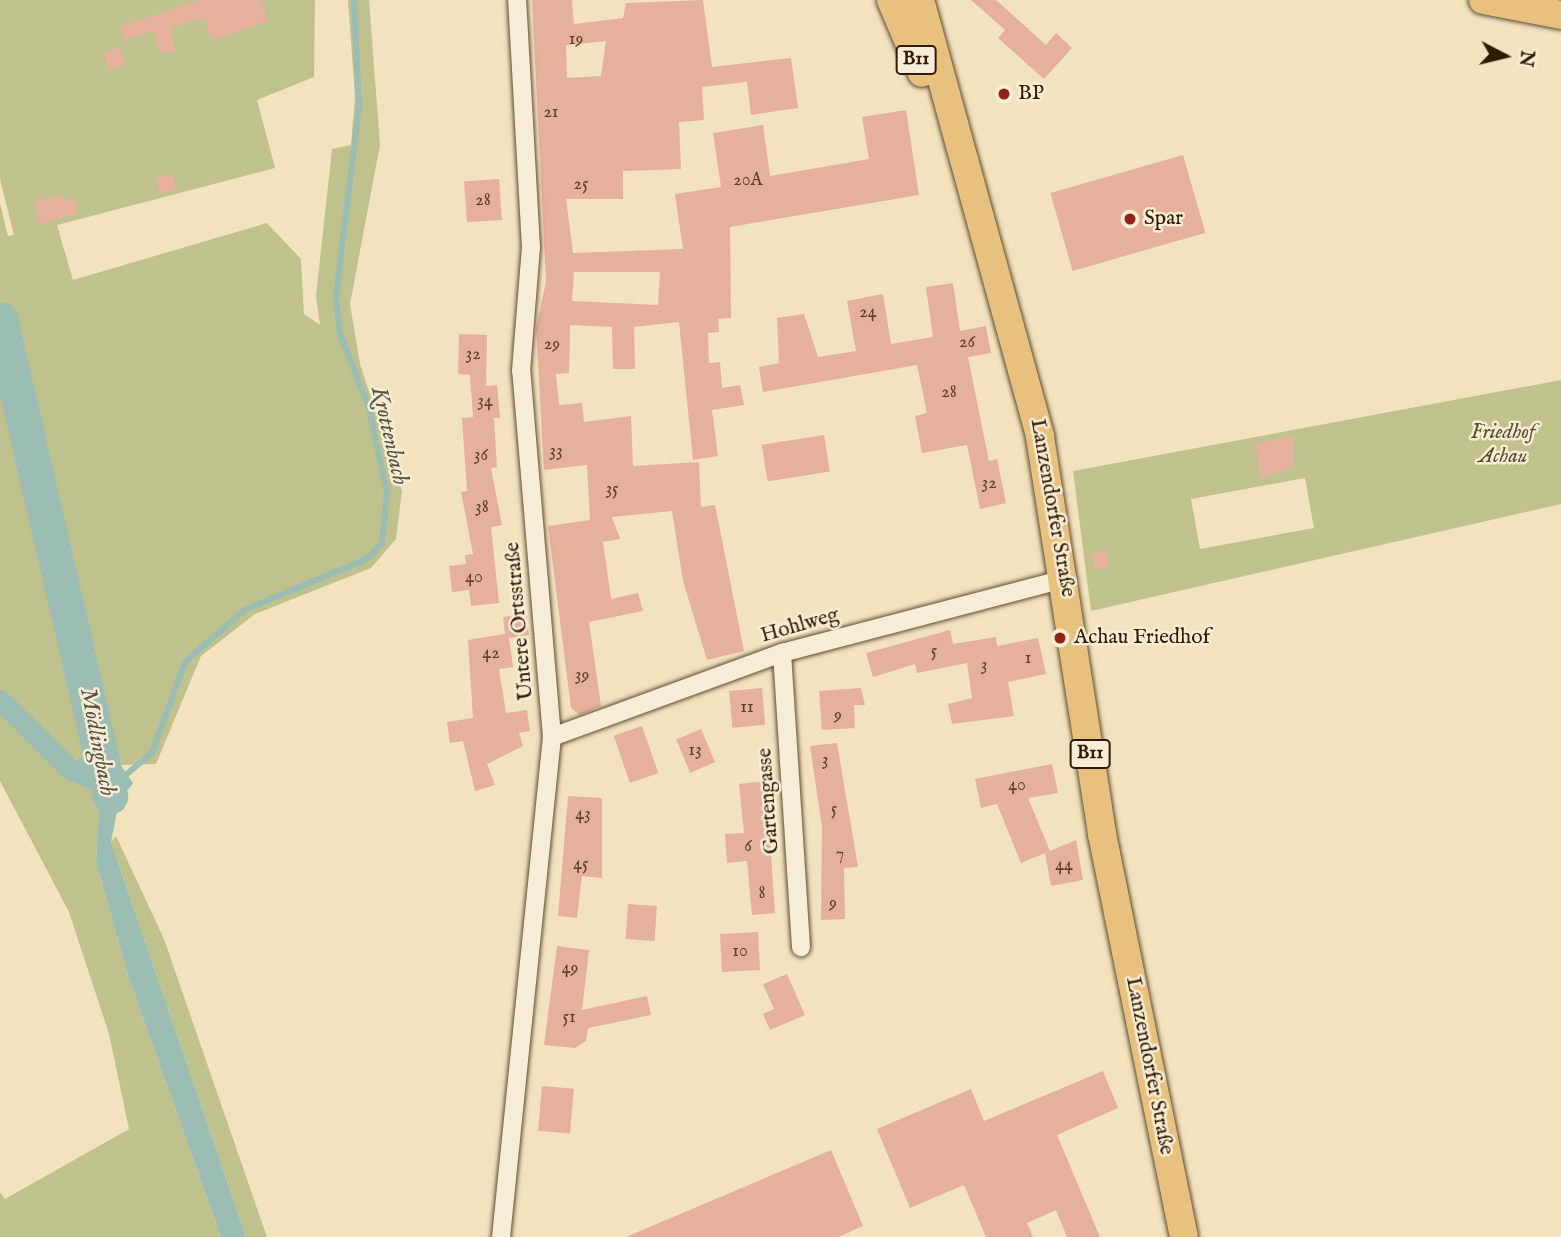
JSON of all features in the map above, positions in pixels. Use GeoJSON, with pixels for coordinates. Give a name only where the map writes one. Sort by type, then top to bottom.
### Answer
{"type":"FeatureCollection","features":[{"type":"Feature","properties":{"kind":"main road","name":"B11"},"geometry":{"type":"LineString","coordinates":[[891,0],[930,90],[949,117]]}},
{"type":"Feature","properties":{"kind":"main road","name":"B11"},"geometry":{"type":"LineString","coordinates":[[920,0],[949,117]]}},
{"type":"Feature","properties":{"kind":"main road"},"geometry":{"type":"LineString","coordinates":[[1483,0],[1561,15]]}},
{"type":"Feature","properties":{"kind":"main road","name":"Lanzendorfer Straße"},"geometry":{"type":"LineString","coordinates":[[949,117],[1008,305],[1066,578],[1102,834],[1184,1237]]}},
{"type":"Feature","properties":{"kind":"street","name":"Untere Ortsstraße"},"geometry":{"type":"LineString","coordinates":[[501,1237],[552,737],[521,370],[531,248],[517,0]]}},
{"type":"Feature","properties":{"kind":"street","name":"Hohlweg"},"geometry":{"type":"LineString","coordinates":[[552,737],[782,653],[1066,578]]}},
{"type":"Feature","properties":{"kind":"street","name":"Gartengasse"},"geometry":{"type":"LineString","coordinates":[[782,653],[801,947]]}},
{"type":"Feature","properties":{"kind":"green space"},"geometry":{"type":"Polygon","coordinates":[[[0,0],[315,0],[314,77],[257,100],[275,168],[57,225],[73,280],[267,223],[301,259],[304,314],[320,325],[316,296],[332,149],[351,145],[355,97],[348,0],[369,0],[380,145],[350,304],[360,364],[402,491],[396,539],[371,568],[255,614],[201,656],[156,764],[120,765],[108,748],[93,784],[99,808],[96,862],[128,976],[221,1237],[0,1237],[0,1192],[5,1199],[129,1129],[109,1034],[69,912],[0,781],[0,204],[8,236],[14,235],[0,179],[0,0]]]}},
{"type":"Feature","properties":{"kind":"green space","name":"Friedhof Achau"},"geometry":{"type":"Polygon","coordinates":[[[1561,380],[1561,504],[1091,611],[1073,471],[1561,380]],[[1305,478],[1191,499],[1200,549],[1314,528],[1305,478]]]}},
{"type":"Feature","properties":{"kind":"green space"},"geometry":{"type":"Polygon","coordinates":[[[116,836],[164,939],[267,1237],[246,1237],[111,842],[116,836]]]}},
{"type":"Feature","properties":{"kind":"water"},"geometry":{"type":"Polygon","coordinates":[[[108,747],[133,783],[119,801],[111,842],[246,1237],[221,1237],[128,976],[96,862],[99,808],[93,784],[76,776],[74,761],[108,747]]]}},
{"type":"Feature","properties":{"kind":"building"},"geometry":{"type":"Polygon","coordinates":[[[201,0],[262,0],[267,21],[211,41],[205,18],[170,28],[176,50],[161,54],[154,31],[124,40],[120,26],[201,0]]]}},
{"type":"Feature","properties":{"kind":"building"},"geometry":{"type":"Polygon","coordinates":[[[532,0],[572,0],[574,24],[623,18],[626,3],[703,0],[712,67],[791,58],[798,108],[751,115],[747,82],[702,87],[704,120],[679,122],[681,169],[623,171],[623,199],[566,199],[573,253],[683,249],[675,194],[721,187],[713,133],[763,125],[770,176],[869,159],[862,117],[906,110],[919,195],[730,227],[731,318],[718,319],[719,332],[708,333],[709,363],[720,362],[722,388],[740,385],[744,405],[712,410],[718,456],[693,460],[679,322],[634,327],[635,369],[613,369],[612,327],[570,325],[569,373],[556,374],[559,405],[582,403],[584,422],[631,416],[633,466],[699,462],[701,507],[715,505],[744,651],[707,660],[683,581],[672,511],[612,517],[620,539],[603,542],[611,599],[638,593],[643,611],[589,622],[601,706],[580,715],[571,708],[548,526],[590,520],[587,465],[544,470],[536,328],[546,282],[532,0]],[[606,41],[566,45],[567,78],[601,76],[606,41]],[[574,272],[572,301],[658,305],[660,272],[574,272]]]}},
{"type":"Feature","properties":{"kind":"building"},"geometry":{"type":"Polygon","coordinates":[[[971,0],[996,0],[1046,45],[1056,33],[1072,48],[1044,79],[998,38],[1005,30],[971,0]]]}},
{"type":"Feature","properties":{"kind":"building"},"geometry":{"type":"Polygon","coordinates":[[[120,47],[125,64],[109,69],[104,52],[120,47]]]}},
{"type":"Feature","properties":{"kind":"building","name":"Spar"},"geometry":{"type":"Polygon","coordinates":[[[1183,155],[1205,233],[1073,271],[1050,193],[1183,155]]]}},
{"type":"Feature","properties":{"kind":"building"},"geometry":{"type":"Polygon","coordinates":[[[173,174],[177,190],[160,194],[157,178],[173,174]]]}},
{"type":"Feature","properties":{"kind":"building"},"geometry":{"type":"Polygon","coordinates":[[[499,179],[502,220],[467,222],[464,181],[499,179]]]}},
{"type":"Feature","properties":{"kind":"building"},"geometry":{"type":"Polygon","coordinates":[[[62,195],[64,200],[74,198],[78,213],[40,224],[34,202],[62,195]]]}},
{"type":"Feature","properties":{"kind":"building"},"geometry":{"type":"Polygon","coordinates":[[[953,283],[960,331],[986,326],[991,353],[968,357],[989,461],[997,459],[1006,503],[980,509],[967,445],[922,453],[915,416],[927,413],[917,365],[763,392],[759,367],[779,363],[777,318],[804,314],[818,357],[856,351],[847,301],[883,294],[891,344],[933,337],[926,287],[953,283]]]}},
{"type":"Feature","properties":{"kind":"building"},"geometry":{"type":"Polygon","coordinates":[[[459,334],[487,335],[486,386],[497,385],[500,418],[494,418],[497,467],[491,468],[502,525],[491,527],[499,603],[471,606],[469,590],[452,592],[449,566],[466,564],[465,555],[473,554],[461,492],[467,491],[462,418],[473,417],[470,375],[458,374],[459,334]]]}},
{"type":"Feature","properties":{"kind":"building"},"geometry":{"type":"Polygon","coordinates":[[[824,435],[830,472],[768,481],[762,445],[824,435]]]}},
{"type":"Feature","properties":{"kind":"building"},"geometry":{"type":"Polygon","coordinates":[[[1294,436],[1293,467],[1261,478],[1255,443],[1294,436]]]}},
{"type":"Feature","properties":{"kind":"building"},"geometry":{"type":"Polygon","coordinates":[[[1107,551],[1109,568],[1093,570],[1091,553],[1107,551]]]}},
{"type":"Feature","properties":{"kind":"building"},"geometry":{"type":"Polygon","coordinates":[[[526,614],[529,635],[509,638],[513,667],[499,669],[506,713],[527,710],[530,731],[519,733],[523,746],[487,764],[495,785],[475,791],[463,741],[450,743],[447,722],[473,718],[468,640],[505,634],[503,617],[526,614]]]}},
{"type":"Feature","properties":{"kind":"building"},"geometry":{"type":"Polygon","coordinates":[[[950,630],[953,644],[996,637],[997,646],[1038,638],[1046,674],[1008,682],[1014,716],[952,724],[948,704],[972,698],[967,663],[917,673],[915,664],[873,677],[866,653],[950,630]]]}},
{"type":"Feature","properties":{"kind":"building"},"geometry":{"type":"Polygon","coordinates":[[[762,688],[765,725],[732,728],[729,691],[762,688]]]}},
{"type":"Feature","properties":{"kind":"building"},"geometry":{"type":"Polygon","coordinates":[[[861,688],[865,705],[854,705],[855,728],[822,730],[819,691],[861,688]]]}},
{"type":"Feature","properties":{"kind":"building"},"geometry":{"type":"Polygon","coordinates":[[[642,726],[658,773],[630,783],[614,736],[642,726]]]}},
{"type":"Feature","properties":{"kind":"building"},"geometry":{"type":"Polygon","coordinates":[[[701,729],[715,762],[690,773],[676,740],[701,729]]]}},
{"type":"Feature","properties":{"kind":"building"},"geometry":{"type":"Polygon","coordinates":[[[837,743],[858,867],[844,868],[845,919],[821,920],[822,827],[810,746],[837,743]]]}},
{"type":"Feature","properties":{"kind":"building"},"geometry":{"type":"Polygon","coordinates":[[[1052,764],[1058,793],[1028,798],[1050,851],[1021,863],[997,804],[981,808],[975,779],[1052,764]]]}},
{"type":"Feature","properties":{"kind":"building"},"geometry":{"type":"Polygon","coordinates":[[[766,781],[775,913],[752,915],[747,861],[727,863],[725,834],[744,833],[739,784],[766,781]]]}},
{"type":"Feature","properties":{"kind":"building"},"geometry":{"type":"Polygon","coordinates":[[[568,796],[602,798],[602,878],[582,876],[577,918],[558,916],[568,796]]]}},
{"type":"Feature","properties":{"kind":"building"},"geometry":{"type":"Polygon","coordinates":[[[1076,840],[1083,880],[1051,886],[1045,853],[1076,840]]]}},
{"type":"Feature","properties":{"kind":"building"},"geometry":{"type":"Polygon","coordinates":[[[628,904],[657,906],[654,941],[626,939],[628,904]]]}},
{"type":"Feature","properties":{"kind":"building"},"geometry":{"type":"Polygon","coordinates":[[[758,932],[760,970],[722,972],[720,934],[758,932]]]}},
{"type":"Feature","properties":{"kind":"building"},"geometry":{"type":"Polygon","coordinates":[[[557,946],[589,950],[582,1010],[647,996],[651,1015],[588,1028],[586,1041],[575,1048],[544,1045],[557,946]]]}},
{"type":"Feature","properties":{"kind":"building"},"geometry":{"type":"Polygon","coordinates":[[[787,974],[805,1015],[770,1030],[763,1014],[774,1009],[763,984],[787,974]]]}},
{"type":"Feature","properties":{"kind":"building"},"geometry":{"type":"Polygon","coordinates":[[[1103,1071],[1118,1108],[1057,1135],[1100,1237],[1067,1237],[1056,1210],[1027,1223],[1033,1237],[986,1237],[964,1185],[910,1208],[877,1129],[971,1089],[984,1121],[1103,1071]]]}},
{"type":"Feature","properties":{"kind":"building"},"geometry":{"type":"Polygon","coordinates":[[[542,1086],[574,1089],[570,1134],[538,1131],[542,1086]]]}},
{"type":"Feature","properties":{"kind":"building"},"geometry":{"type":"Polygon","coordinates":[[[831,1150],[863,1226],[838,1237],[626,1237],[831,1150]]]}},
{"type":"Feature","properties":{"kind":"waterway","name":"Krottenbach"},"geometry":{"type":"LineString","coordinates":[[122,778],[152,753],[185,662],[246,609],[367,559],[382,543],[387,492],[368,405],[340,334],[336,297],[359,107],[354,0]]}},
{"type":"Feature","properties":{"kind":"waterway","name":"Mödlingbach"},"geometry":{"type":"LineString","coordinates":[[0,319],[110,796]]}},
{"type":"Feature","properties":{"kind":"waterway"},"geometry":{"type":"LineString","coordinates":[[0,700],[70,769],[100,782]]}},
{"type":"Feature","properties":{"kind":"place","name":"BP"},"geometry":{"type":"Point","coordinates":[1004,94]}},
{"type":"Feature","properties":{"kind":"place","name":"Spar"},"geometry":{"type":"Point","coordinates":[1130,219]}},
{"type":"Feature","properties":{"kind":"place","name":"Achau Friedhof"},"geometry":{"type":"Point","coordinates":[1060,638]}}]}
